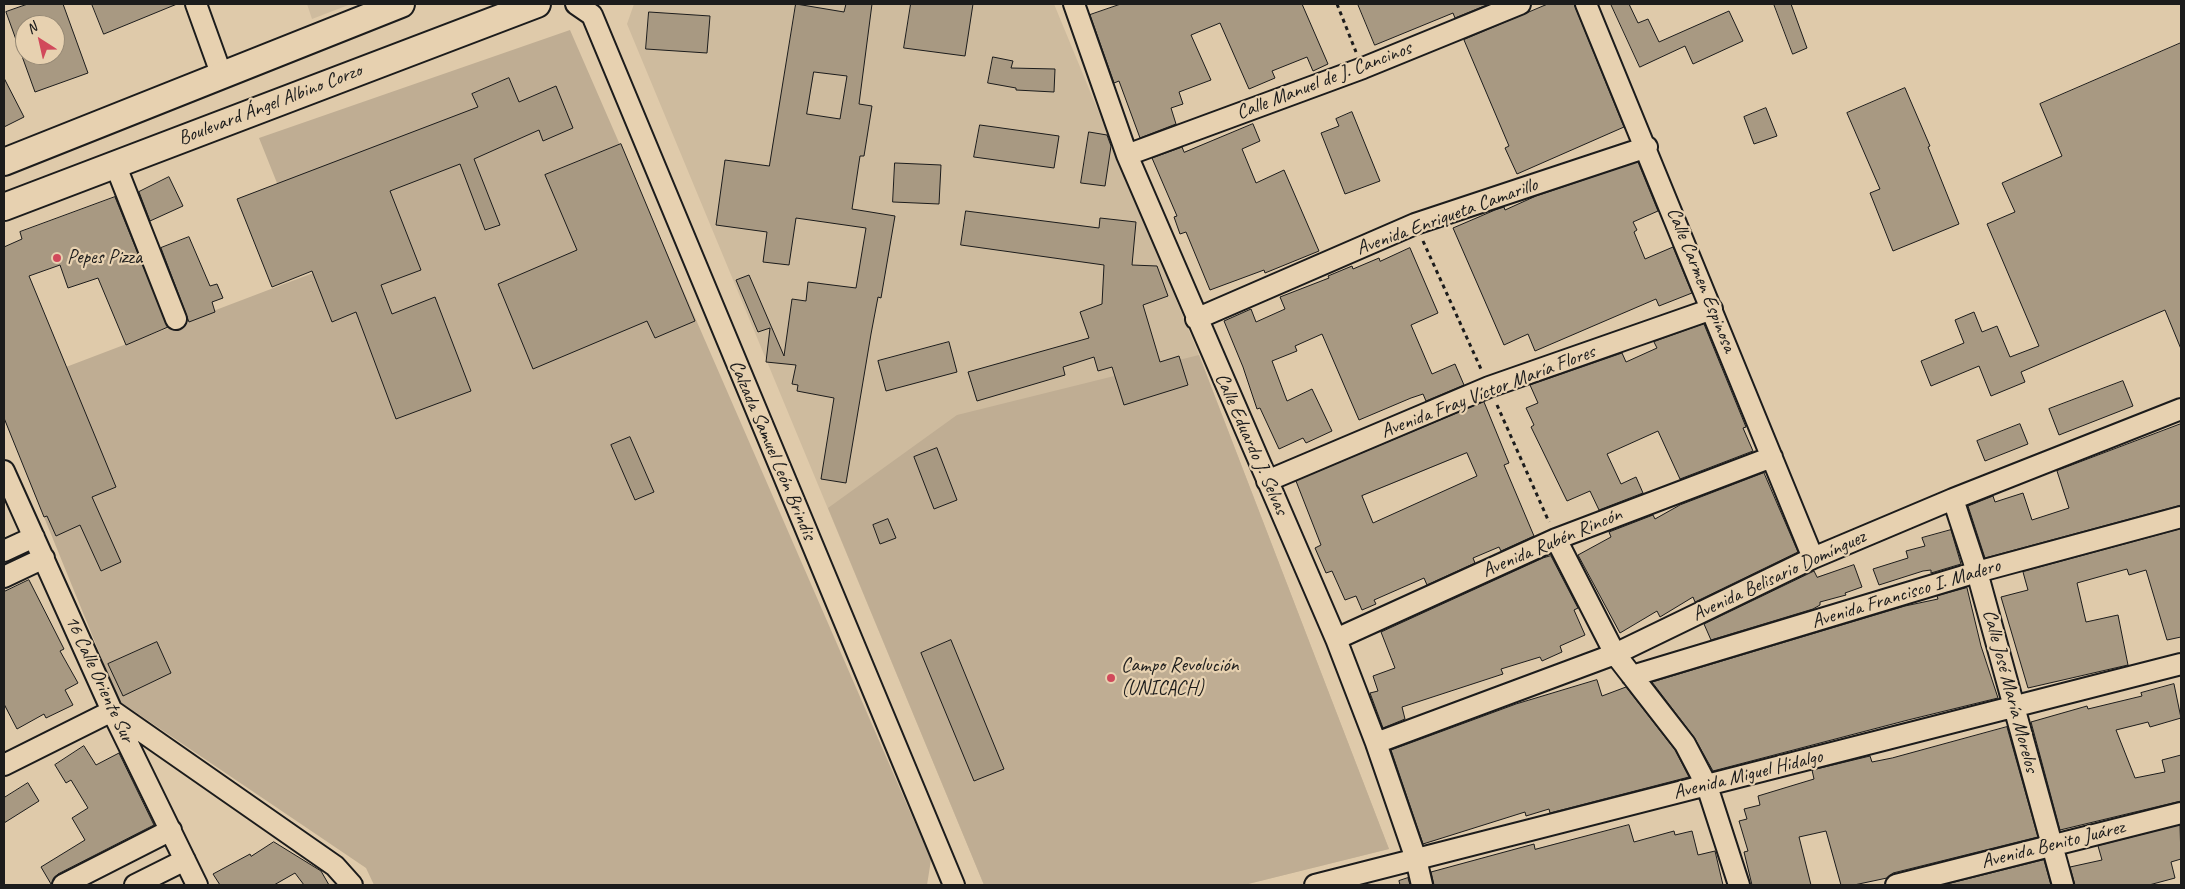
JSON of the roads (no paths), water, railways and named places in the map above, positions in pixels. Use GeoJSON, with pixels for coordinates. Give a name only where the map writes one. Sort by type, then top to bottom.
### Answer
{"type":"FeatureCollection","features":[{"type":"Feature","properties":{"kind":"main road"},"geometry":{"type":"LineString","coordinates":[[4,162],[401,4]]}},
{"type":"Feature","properties":{"kind":"main road","name":"Boulevard Ángel Albino Corzo"},"geometry":{"type":"LineString","coordinates":[[4,207],[537,4]]}},
{"type":"Feature","properties":{"kind":"street"},"geometry":{"type":"LineString","coordinates":[[196,4],[222,76]]}},
{"type":"Feature","properties":{"kind":"street","name":"Calle Manuel de J. Cancinos"},"geometry":{"type":"LineString","coordinates":[[1127,155],[1363,68],[1520,4]]}},
{"type":"Feature","properties":{"kind":"street","name":"Calle Carmen Espinosa"},"geometry":{"type":"LineString","coordinates":[[1586,4],[1647,147],[1814,558]]}},
{"type":"Feature","properties":{"kind":"street","name":"Calle Eduardo J. Selvas"},"geometry":{"type":"LineString","coordinates":[[1079,5],[1127,155],[1196,319],[1336,639],[1376,742],[1416,859],[1422,885]]}},
{"type":"Feature","properties":{"kind":"street","name":"Calzada Samuel León Brindis"},"geometry":{"type":"LineString","coordinates":[[587,7],[954,885]]}},
{"type":"Feature","properties":{"kind":"street","name":"Avenida Enriqueta Camarillo"},"geometry":{"type":"LineString","coordinates":[[1196,319],[1415,224],[1647,147]]}},
{"type":"Feature","properties":{"kind":"street"},"geometry":{"type":"LineString","coordinates":[[115,164],[176,319]]}},
{"type":"Feature","properties":{"kind":"street","name":"Avenida Fray Víctor María Flores"},"geometry":{"type":"LineString","coordinates":[[1267,481],[1490,387],[1712,309]]}},
{"type":"Feature","properties":{"kind":"street","name":"Avenida Belisario Domínguez"},"geometry":{"type":"LineString","coordinates":[[1376,742],[1615,654],[1814,558],[1953,499],[2181,409]]}},
{"type":"Feature","properties":{"kind":"street","name":"Avenida Rubén Rincón"},"geometry":{"type":"LineString","coordinates":[[1336,639],[1556,538],[1772,457]]}},
{"type":"Feature","properties":{"kind":"street","name":"16 Calle Oriente Sur"},"geometry":{"type":"LineString","coordinates":[[4,471],[112,711],[197,885]]}},
{"type":"Feature","properties":{"kind":"street","name":"Calle José María Morelos"},"geometry":{"type":"LineString","coordinates":[[1953,499],[1977,572],[2063,885]]}},
{"type":"Feature","properties":{"kind":"street","name":"Avenida Francisco I. Madero"},"geometry":{"type":"LineString","coordinates":[[1632,676],[1977,572],[2181,517]]}},
{"type":"Feature","properties":{"kind":"street"},"geometry":{"type":"LineString","coordinates":[[4,551],[34,537]]}},
{"type":"Feature","properties":{"kind":"street"},"geometry":{"type":"LineString","coordinates":[[1556,538],[1615,654],[1685,744],[1707,786],[1739,885]]}},
{"type":"Feature","properties":{"kind":"street"},"geometry":{"type":"LineString","coordinates":[[4,577],[44,558]]}},
{"type":"Feature","properties":{"kind":"street","name":"Avenida Miguel Hidalgo"},"geometry":{"type":"LineString","coordinates":[[1315,885],[2181,664]]}},
{"type":"Feature","properties":{"kind":"street"},"geometry":{"type":"LineString","coordinates":[[4,765],[112,711],[335,866],[352,885]]}},
{"type":"Feature","properties":{"kind":"street","name":"Avenida Benito Juárez"},"geometry":{"type":"LineString","coordinates":[[1896,885],[2181,813]]}},
{"type":"Feature","properties":{"kind":"street"},"geometry":{"type":"LineString","coordinates":[[63,885],[171,830]]}},
{"type":"Feature","properties":{"kind":"street"},"geometry":{"type":"LineString","coordinates":[[937,885],[941,855]]}},
{"type":"Feature","properties":{"kind":"street"},"geometry":{"type":"LineString","coordinates":[[135,885],[185,860]]}},
{"type":"Feature","properties":{"kind":"place","name":"Pepes Pizza"},"geometry":{"type":"Point","coordinates":[57,258]}},
{"type":"Feature","properties":{"kind":"place","name":"Campo Revolución (UNICACH)"},"geometry":{"type":"Point","coordinates":[1111,678]}}]}
